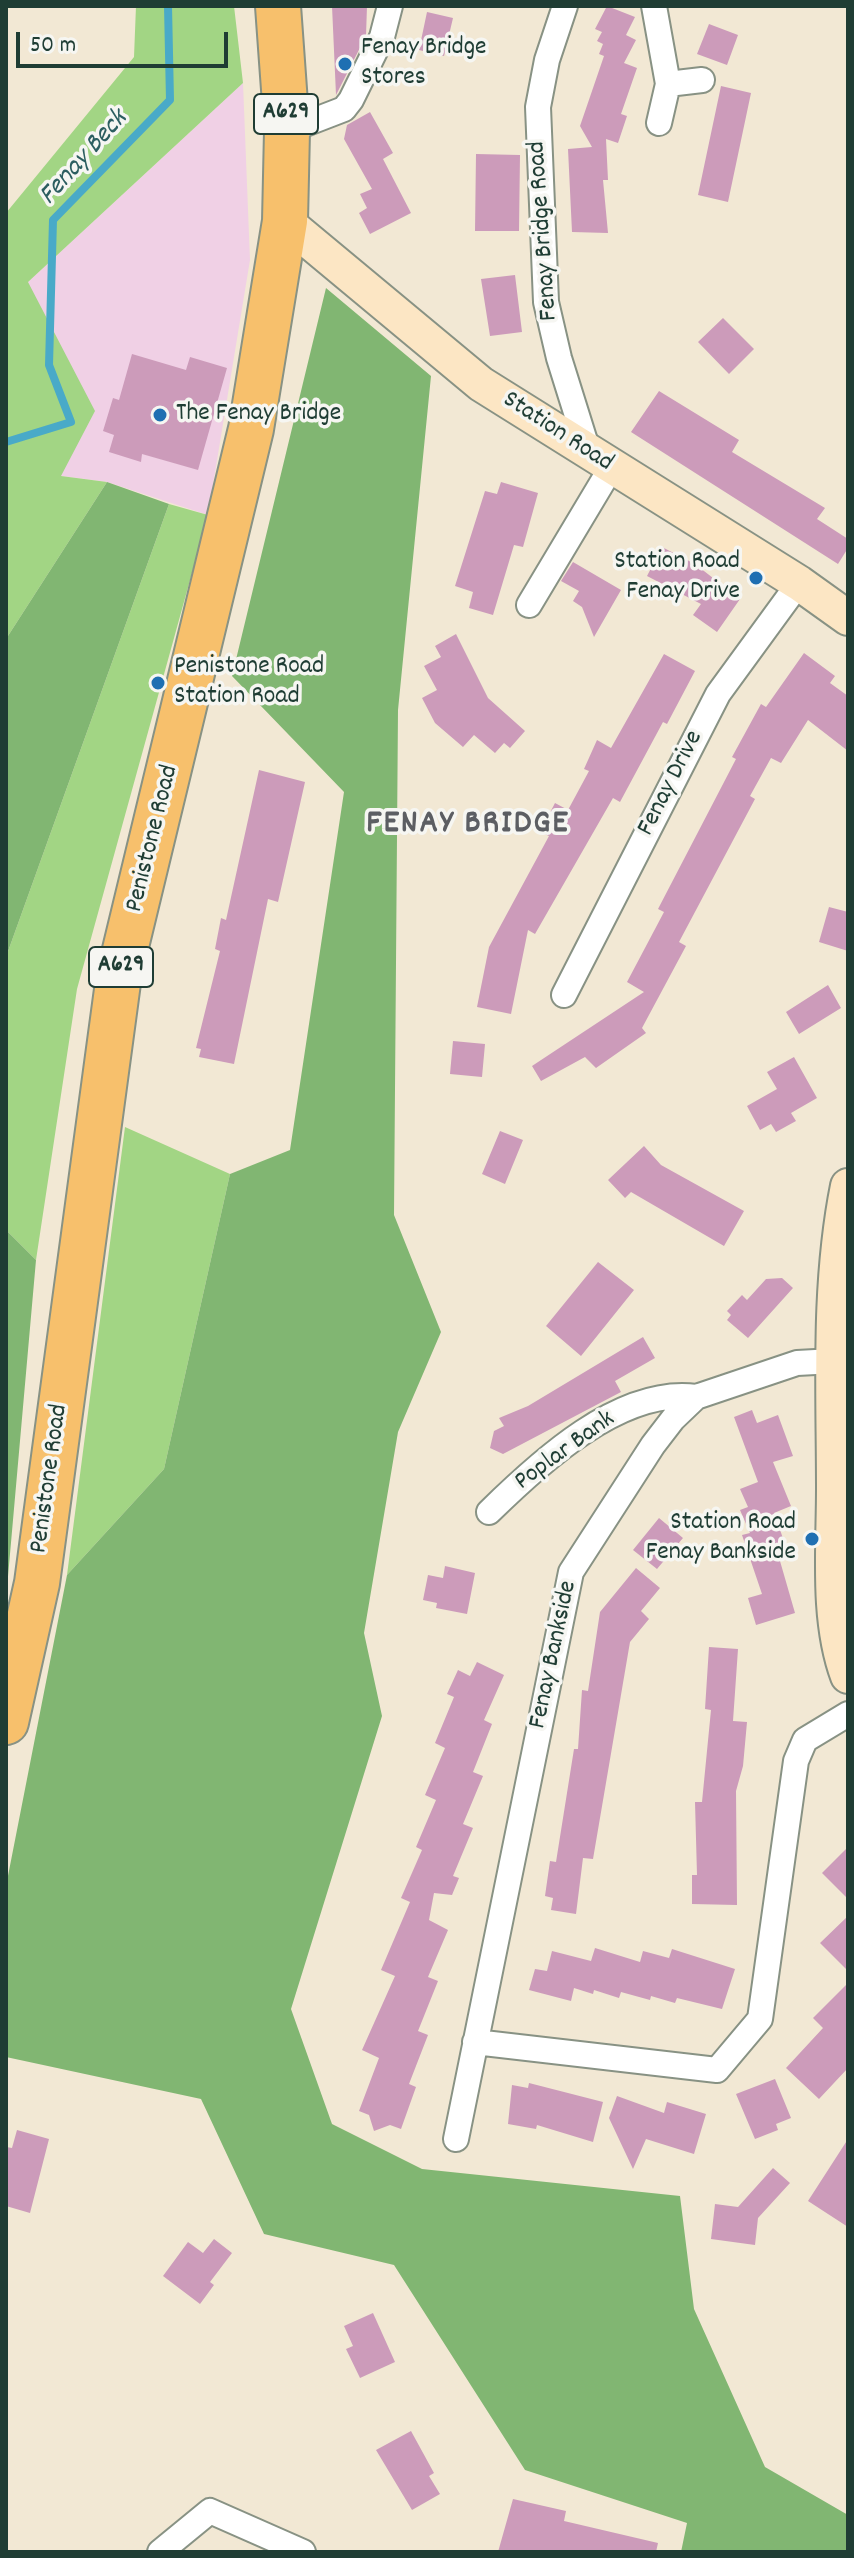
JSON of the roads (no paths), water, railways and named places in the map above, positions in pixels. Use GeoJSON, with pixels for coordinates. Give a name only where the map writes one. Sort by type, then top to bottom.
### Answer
{"type":"FeatureCollection","features":[{"type":"Feature","properties":{"kind":"highway","name":"Penistone Road"},"geometry":{"type":"LineString","coordinates":[[6,1722],[37,1583],[119,975],[251,429],[285,221],[287,131],[278,6]]}},
{"type":"Feature","properties":{"kind":"street"},"geometry":{"type":"LineString","coordinates":[[287,131],[344,109],[382,37],[390,6]]}},
{"type":"Feature","properties":{"kind":"street","name":"Fenay Bridge Road"},"geometry":{"type":"LineString","coordinates":[[565,6],[547,60],[538,107],[546,302],[559,358],[600,461]]}},
{"type":"Feature","properties":{"kind":"street"},"geometry":{"type":"LineString","coordinates":[[654,6],[668,84],[659,123]]}},
{"type":"Feature","properties":{"kind":"street"},"geometry":{"type":"LineString","coordinates":[[668,84],[702,80]]}},
{"type":"Feature","properties":{"kind":"street","name":"Station Road"},"geometry":{"type":"LineString","coordinates":[[285,221],[481,384],[799,583],[848,618]]}},
{"type":"Feature","properties":{"kind":"street"},"geometry":{"type":"LineString","coordinates":[[529,605],[600,461]]}},
{"type":"Feature","properties":{"kind":"street","name":"Fenay Drive"},"geometry":{"type":"LineString","coordinates":[[564,995],[718,694],[799,583]]}},
{"type":"Feature","properties":{"kind":"street"},"geometry":{"type":"LineString","coordinates":[[848,1186],[837,1238],[833,1308],[834,1569],[838,1625],[848,1676]]}},
{"type":"Feature","properties":{"kind":"street","name":"Fenay Bankside"},"geometry":{"type":"LineString","coordinates":[[456,2139],[571,1572],[653,1445],[673,1419],[696,1397],[797,1363],[834,1361]]}},
{"type":"Feature","properties":{"kind":"street","name":"Poplar Bank"},"geometry":{"type":"LineString","coordinates":[[489,1512],[531,1470],[582,1434],[633,1405],[678,1395],[696,1397]]}},
{"type":"Feature","properties":{"kind":"street"},"geometry":{"type":"LineString","coordinates":[[475,2042],[717,2070],[760,2019],[796,1761],[805,1740],[848,1714]]}},
{"type":"Feature","properties":{"kind":"street"},"geometry":{"type":"LineString","coordinates":[[160,2552],[210,2511],[303,2552]]}},
{"type":"Feature","properties":{"kind":"waterway","name":"Fenay Beck"},"geometry":{"type":"LineString","coordinates":[[6,442],[71,422],[49,365],[53,220],[170,100],[168,6]]}},
{"type":"Feature","properties":{"kind":"place","name":"Fenay Bridge Stores"},"geometry":{"type":"Point","coordinates":[345,64]}},
{"type":"Feature","properties":{"kind":"place","name":"The Fenay Bridge"},"geometry":{"type":"Point","coordinates":[160,415]}},
{"type":"Feature","properties":{"kind":"place","name":"Station Road Fenay Drive"},"geometry":{"type":"Point","coordinates":[756,578]}},
{"type":"Feature","properties":{"kind":"place","name":"Penistone Road Station Road"},"geometry":{"type":"Point","coordinates":[158,683]}},
{"type":"Feature","properties":{"kind":"place","name":"Station Road Fenay Bankside"},"geometry":{"type":"Point","coordinates":[812,1539]}},
{"type":"Feature","properties":{"kind":"district","name":"FENAY BRIDGE"},"geometry":{"type":"Point","coordinates":[468,826]}}]}
